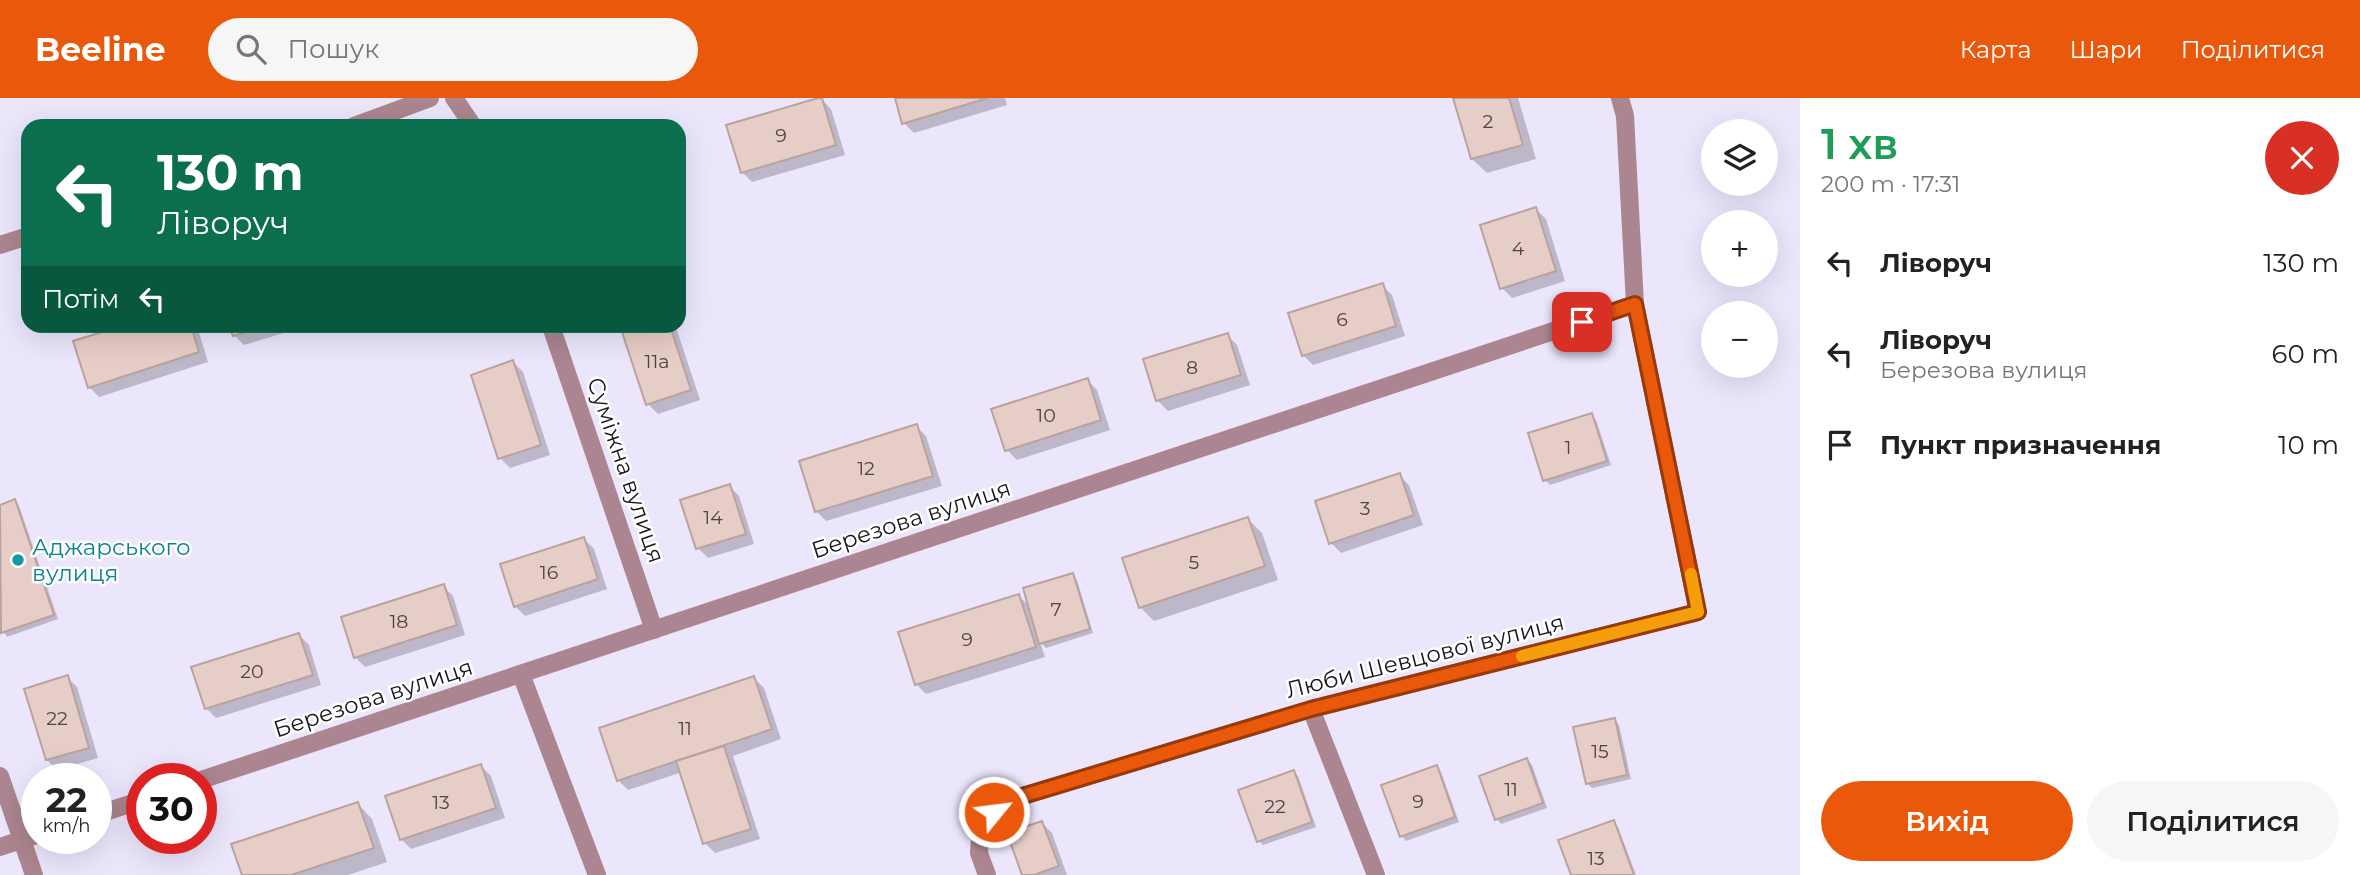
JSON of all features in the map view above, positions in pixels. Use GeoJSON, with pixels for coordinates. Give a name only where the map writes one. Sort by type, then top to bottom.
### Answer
{"type":"FeatureCollection","features":[{"type":"Feature","properties":{"kind":"street"},"geometry":{"type":"LineString","coordinates":[[373,119],[430,98]]}},
{"type":"Feature","properties":{"kind":"street"},"geometry":{"type":"LineString","coordinates":[[454,98],[468,119]]}},
{"type":"Feature","properties":{"kind":"street"},"geometry":{"type":"LineString","coordinates":[[1620,98],[1625,116],[1635,304]]}},
{"type":"Feature","properties":{"kind":"street"},"geometry":{"type":"LineString","coordinates":[[0,245],[21,238]]}},
{"type":"Feature","properties":{"kind":"street","name":"Люби Шевцової вулиця"},"geometry":{"type":"LineString","coordinates":[[987,875],[979,853],[981,823],[1006,801],[1311,709],[1698,612],[1635,304]]}},
{"type":"Feature","properties":{"kind":"street","name":"Березова вулиця"},"geometry":{"type":"LineString","coordinates":[[217,775],[1635,304]]}},
{"type":"Feature","properties":{"kind":"street","name":"Суміжна вулиця"},"geometry":{"type":"LineString","coordinates":[[553,333],[654,630]]}},
{"type":"Feature","properties":{"kind":"street"},"geometry":{"type":"LineString","coordinates":[[521,674],[597,875]]}},
{"type":"Feature","properties":{"kind":"street"},"geometry":{"type":"LineString","coordinates":[[1311,709],[1376,875]]}},
{"type":"Feature","properties":{"kind":"street"},"geometry":{"type":"LineString","coordinates":[[0,776],[21,819]]}},
{"type":"Feature","properties":{"kind":"street"},"geometry":{"type":"LineString","coordinates":[[0,847],[21,840]]}},
{"type":"Feature","properties":{"kind":"street"},"geometry":{"type":"LineString","coordinates":[[32,854],[34,875]]}},
{"type":"Feature","properties":{"kind":"building"},"geometry":{"type":"Polygon","coordinates":[[[822,98],[836,145],[741,173],[726,125],[822,98]]]}},
{"type":"Feature","properties":{"kind":"building"},"geometry":{"type":"Polygon","coordinates":[[[895,98],[988,98],[902,124],[895,98]]]}},
{"type":"Feature","properties":{"kind":"building"},"geometry":{"type":"Polygon","coordinates":[[[1453,98],[1509,98],[1523,145],[1471,159],[1453,98]]]}},
{"type":"Feature","properties":{"kind":"building"},"geometry":{"type":"Polygon","coordinates":[[[1536,207],[1556,271],[1500,289],[1480,225],[1536,207]]]}},
{"type":"Feature","properties":{"kind":"building"},"geometry":{"type":"Polygon","coordinates":[[[1383,283],[1396,326],[1302,356],[1288,313],[1383,283]]]}},
{"type":"Feature","properties":{"kind":"building"},"geometry":{"type":"Polygon","coordinates":[[[99,333],[193,333],[199,352],[88,388],[73,341],[99,333]]]}},
{"type":"Feature","properties":{"kind":"building"},"geometry":{"type":"Polygon","coordinates":[[[622,333],[672,333],[691,390],[646,405],[622,333]]]}},
{"type":"Feature","properties":{"kind":"building"},"geometry":{"type":"Polygon","coordinates":[[[1228,333],[1241,375],[1156,401],[1143,359],[1228,333]]]}},
{"type":"Feature","properties":{"kind":"building"},"geometry":{"type":"Polygon","coordinates":[[[513,360],[541,445],[498,459],[471,375],[513,360]]]}},
{"type":"Feature","properties":{"kind":"building"},"geometry":{"type":"Polygon","coordinates":[[[1088,378],[1101,420],[1005,451],[991,409],[1088,378]]]}},
{"type":"Feature","properties":{"kind":"building"},"geometry":{"type":"Polygon","coordinates":[[[1592,413],[1607,461],[1543,481],[1528,433],[1592,413]]]}},
{"type":"Feature","properties":{"kind":"building"},"geometry":{"type":"Polygon","coordinates":[[[917,424],[933,476],[815,512],[799,461],[917,424]]]}},
{"type":"Feature","properties":{"kind":"building"},"geometry":{"type":"Polygon","coordinates":[[[1400,473],[1414,515],[1329,544],[1315,501],[1400,473]]]}},
{"type":"Feature","properties":{"kind":"building"},"geometry":{"type":"Polygon","coordinates":[[[730,484],[746,534],[696,549],[680,500],[730,484]]]}},
{"type":"Feature","properties":{"kind":"building","name":"Аджарського вулиця"},"geometry":{"type":"Polygon","coordinates":[[[15,499],[54,615],[1,633],[0,505],[15,499]]]}},
{"type":"Feature","properties":{"kind":"building"},"geometry":{"type":"Polygon","coordinates":[[[1248,517],[1265,566],[1139,608],[1122,558],[1248,517]]]}},
{"type":"Feature","properties":{"kind":"building"},"geometry":{"type":"Polygon","coordinates":[[[584,537],[598,579],[514,607],[500,564],[584,537]]]}},
{"type":"Feature","properties":{"kind":"building"},"geometry":{"type":"Polygon","coordinates":[[[1073,573],[1090,629],[1039,644],[1023,588],[1073,573]]]}},
{"type":"Feature","properties":{"kind":"building"},"geometry":{"type":"Polygon","coordinates":[[[444,584],[457,625],[354,658],[341,617],[444,584]]]}},
{"type":"Feature","properties":{"kind":"building"},"geometry":{"type":"Polygon","coordinates":[[[1019,594],[1036,647],[915,685],[898,632],[1019,594]]]}},
{"type":"Feature","properties":{"kind":"building"},"geometry":{"type":"Polygon","coordinates":[[[299,633],[313,675],[205,709],[191,667],[299,633]]]}},
{"type":"Feature","properties":{"kind":"building"},"geometry":{"type":"Polygon","coordinates":[[[68,675],[89,748],[46,760],[24,689],[68,675]]]}},
{"type":"Feature","properties":{"kind":"building"},"geometry":{"type":"Polygon","coordinates":[[[754,676],[772,729],[617,781],[599,728],[754,676]]]}},
{"type":"Feature","properties":{"kind":"building"},"geometry":{"type":"Polygon","coordinates":[[[1615,718],[1627,775],[1586,784],[1573,727],[1615,718]]]}},
{"type":"Feature","properties":{"kind":"building"},"geometry":{"type":"Polygon","coordinates":[[[724,746],[751,829],[703,844],[676,761],[724,746]]]}},
{"type":"Feature","properties":{"kind":"building"},"geometry":{"type":"Polygon","coordinates":[[[1527,758],[1543,803],[1495,820],[1479,776],[1527,758]]]}},
{"type":"Feature","properties":{"kind":"building"},"geometry":{"type":"Polygon","coordinates":[[[481,764],[496,808],[400,840],[385,796],[481,764]]]}},
{"type":"Feature","properties":{"kind":"building"},"geometry":{"type":"Polygon","coordinates":[[[1437,765],[1455,817],[1400,837],[1381,785],[1437,765]]]}},
{"type":"Feature","properties":{"kind":"building"},"geometry":{"type":"Polygon","coordinates":[[[1294,770],[1312,822],[1257,842],[1238,790],[1294,770]]]}},
{"type":"Feature","properties":{"kind":"building"},"geometry":{"type":"Polygon","coordinates":[[[358,802],[374,848],[291,875],[242,875],[231,844],[358,802]]]}},
{"type":"Feature","properties":{"kind":"building"},"geometry":{"type":"Polygon","coordinates":[[[1614,820],[1634,875],[1571,875],[1558,840],[1614,820]]]}},
{"type":"Feature","properties":{"kind":"building"},"geometry":{"type":"Polygon","coordinates":[[[1042,821],[1059,866],[1034,875],[1022,875],[1007,833],[1042,821]]]}},
{"type":"Feature","properties":{"kind":"slow traffic"},"geometry":{"type":"LineString","coordinates":[[1522,656],[1698,612],[1691,574]]}},
{"type":"Feature","properties":{"kind":"place","name":"Аджарського вулиця"},"geometry":{"type":"Point","coordinates":[18,560]}},
{"type":"Feature","properties":{"kind":"route"},"geometry":{"type":"LineString","coordinates":[[994,812],[1006,801],[1311,709],[1698,612],[1635,304],[1582,322]]}}]}
